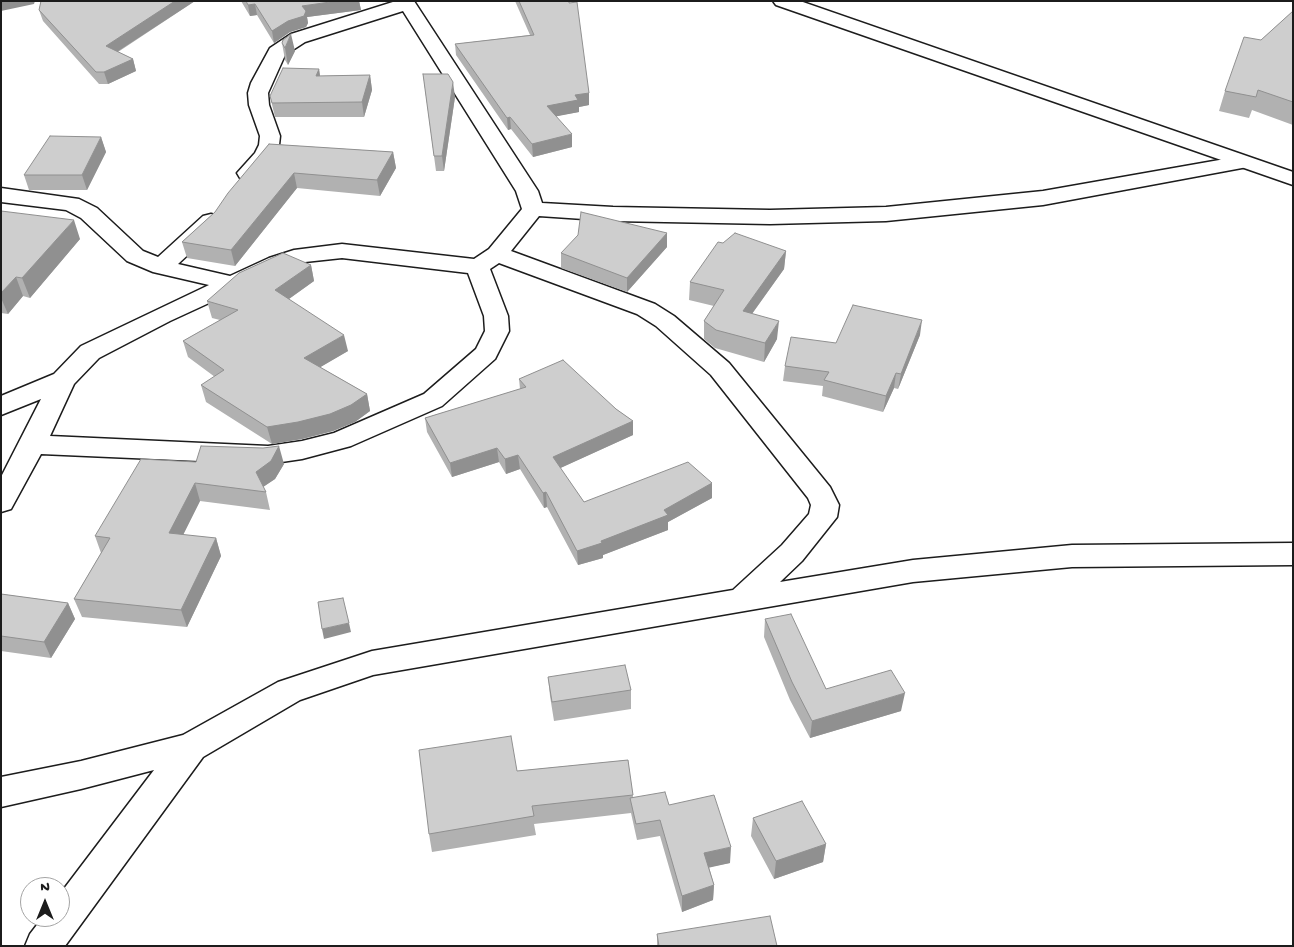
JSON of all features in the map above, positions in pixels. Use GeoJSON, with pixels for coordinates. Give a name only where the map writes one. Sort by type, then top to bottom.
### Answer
{"type":"FeatureCollection","features":[{"type":"Feature","properties":{"kind":"street"},"geometry":{"type":"LineString","coordinates":[[782,1],[1293,179]]}},
{"type":"Feature","properties":{"kind":"street"},"geometry":{"type":"LineString","coordinates":[[161,267],[210,222],[228,197],[264,155],[269,145],[270,136],[259,105],[258,93],[277,52],[298,38],[406,3],[528,191],[533,209]]}},
{"type":"Feature","properties":{"kind":"street"},"geometry":{"type":"LineString","coordinates":[[533,209],[632,215],[770,216],[886,214],[1043,198],[1242,162]]}},
{"type":"Feature","properties":{"kind":"street"},"geometry":{"type":"LineString","coordinates":[[2,189],[72,204],[89,213],[135,256],[161,267],[231,283]]}},
{"type":"Feature","properties":{"kind":"street"},"geometry":{"type":"LineString","coordinates":[[487,260],[533,209]]}},
{"type":"Feature","properties":{"kind":"street"},"geometry":{"type":"LineString","coordinates":[[1,502],[33,444],[62,380],[90,352],[231,283],[277,262],[302,255],[342,251],[487,260],[646,309],[665,321],[720,369],[820,494],[825,505],[823,518],[792,553],[741,601]]}},
{"type":"Feature","properties":{"kind":"street"},"geometry":{"type":"LineString","coordinates":[[33,444],[268,455],[302,450],[342,440],[433,400],[486,353],[497,331],[487,260]]}},
{"type":"Feature","properties":{"kind":"street"},"geometry":{"type":"LineString","coordinates":[[1,406],[62,380]]}},
{"type":"Feature","properties":{"kind":"street"},"geometry":{"type":"LineString","coordinates":[[1,792],[81,775],[191,747],[288,691],[372,663],[913,571],[1072,556],[1293,554]]}},
{"type":"Feature","properties":{"kind":"street"},"geometry":{"type":"LineString","coordinates":[[43,946],[191,747]]}},
{"type":"Feature","properties":{"kind":"building"},"geometry":{"type":"Polygon","coordinates":[[[41,1],[175,1],[106,46],[133,59],[104,72],[96,72],[39,10],[41,1]]]}},
{"type":"Feature","properties":{"kind":"building"},"geometry":{"type":"Polygon","coordinates":[[[246,1],[337,1],[302,6],[306,11],[304,16],[288,21],[272,31],[255,4],[248,5],[246,1]]]}},
{"type":"Feature","properties":{"kind":"building"},"geometry":{"type":"Polygon","coordinates":[[[519,1],[577,2],[589,93],[575,95],[578,100],[547,106],[572,134],[532,144],[510,117],[507,118],[455,44],[534,35],[519,1]]]}},
{"type":"Feature","properties":{"kind":"building"},"geometry":{"type":"Polygon","coordinates":[[[1293,11],[1293,102],[1258,90],[1256,97],[1225,91],[1244,37],[1261,40],[1293,11]]]}},
{"type":"Feature","properties":{"kind":"building"},"geometry":{"type":"Polygon","coordinates":[[[291,34],[285,48],[282,43],[283,40],[291,34]]]}},
{"type":"Feature","properties":{"kind":"building"},"geometry":{"type":"Polygon","coordinates":[[[283,68],[319,69],[316,76],[370,75],[362,102],[272,103],[270,96],[283,68]]]}},
{"type":"Feature","properties":{"kind":"building"},"geometry":{"type":"Polygon","coordinates":[[[423,74],[448,74],[453,82],[442,156],[434,156],[423,74]]]}},
{"type":"Feature","properties":{"kind":"building"},"geometry":{"type":"Polygon","coordinates":[[[50,136],[101,137],[82,175],[24,175],[50,136]]]}},
{"type":"Feature","properties":{"kind":"building"},"geometry":{"type":"Polygon","coordinates":[[[269,144],[393,152],[377,180],[294,173],[231,250],[182,242],[215,212],[228,193],[269,144]]]}},
{"type":"Feature","properties":{"kind":"building"},"geometry":{"type":"Polygon","coordinates":[[[1,211],[74,220],[22,278],[16,277],[1,293],[1,211]]]}},
{"type":"Feature","properties":{"kind":"building"},"geometry":{"type":"Polygon","coordinates":[[[581,212],[667,233],[627,278],[561,253],[578,235],[581,212]]]}},
{"type":"Feature","properties":{"kind":"building"},"geometry":{"type":"Polygon","coordinates":[[[735,233],[786,251],[743,311],[779,321],[765,343],[716,330],[704,321],[724,290],[690,282],[718,242],[723,243],[735,233]]]}},
{"type":"Feature","properties":{"kind":"building"},"geometry":{"type":"Polygon","coordinates":[[[283,253],[311,265],[275,290],[344,335],[304,358],[367,394],[351,405],[330,414],[267,427],[201,385],[224,370],[183,341],[238,310],[207,301],[239,273],[283,253]]]}},
{"type":"Feature","properties":{"kind":"building"},"geometry":{"type":"Polygon","coordinates":[[[853,305],[922,320],[901,374],[896,373],[886,396],[824,380],[829,372],[785,366],[791,337],[836,343],[853,305]]]}},
{"type":"Feature","properties":{"kind":"building"},"geometry":{"type":"Polygon","coordinates":[[[563,360],[616,409],[633,421],[553,457],[584,502],[688,462],[712,483],[664,510],[668,515],[601,541],[602,543],[577,551],[546,492],[543,493],[518,455],[505,459],[497,448],[450,463],[425,418],[526,387],[519,379],[563,360]]]}},
{"type":"Feature","properties":{"kind":"building"},"geometry":{"type":"Polygon","coordinates":[[[201,446],[263,448],[279,446],[271,461],[256,472],[266,492],[195,483],[169,533],[216,538],[181,610],[74,599],[110,538],[95,536],[141,459],[196,462],[201,446]]]}},
{"type":"Feature","properties":{"kind":"building"},"geometry":{"type":"Polygon","coordinates":[[[1,594],[68,603],[44,642],[1,636],[1,594]]]}},
{"type":"Feature","properties":{"kind":"building"},"geometry":{"type":"Polygon","coordinates":[[[343,598],[349,623],[322,629],[318,602],[343,598]]]}},
{"type":"Feature","properties":{"kind":"building"},"geometry":{"type":"Polygon","coordinates":[[[791,614],[826,689],[891,670],[905,693],[812,721],[792,682],[765,619],[791,614]]]}},
{"type":"Feature","properties":{"kind":"building"},"geometry":{"type":"Polygon","coordinates":[[[625,665],[631,690],[552,702],[548,677],[625,665]]]}},
{"type":"Feature","properties":{"kind":"building"},"geometry":{"type":"Polygon","coordinates":[[[511,736],[517,771],[628,760],[633,795],[532,806],[534,816],[429,834],[419,750],[511,736]]]}},
{"type":"Feature","properties":{"kind":"building"},"geometry":{"type":"Polygon","coordinates":[[[665,792],[669,805],[714,795],[731,847],[704,853],[714,885],[682,896],[660,820],[636,824],[630,798],[665,792]]]}},
{"type":"Feature","properties":{"kind":"building"},"geometry":{"type":"Polygon","coordinates":[[[802,801],[826,844],[776,861],[753,818],[802,801]]]}},
{"type":"Feature","properties":{"kind":"building"},"geometry":{"type":"Polygon","coordinates":[[[770,916],[777,946],[659,946],[657,934],[770,916]]]}}]}
